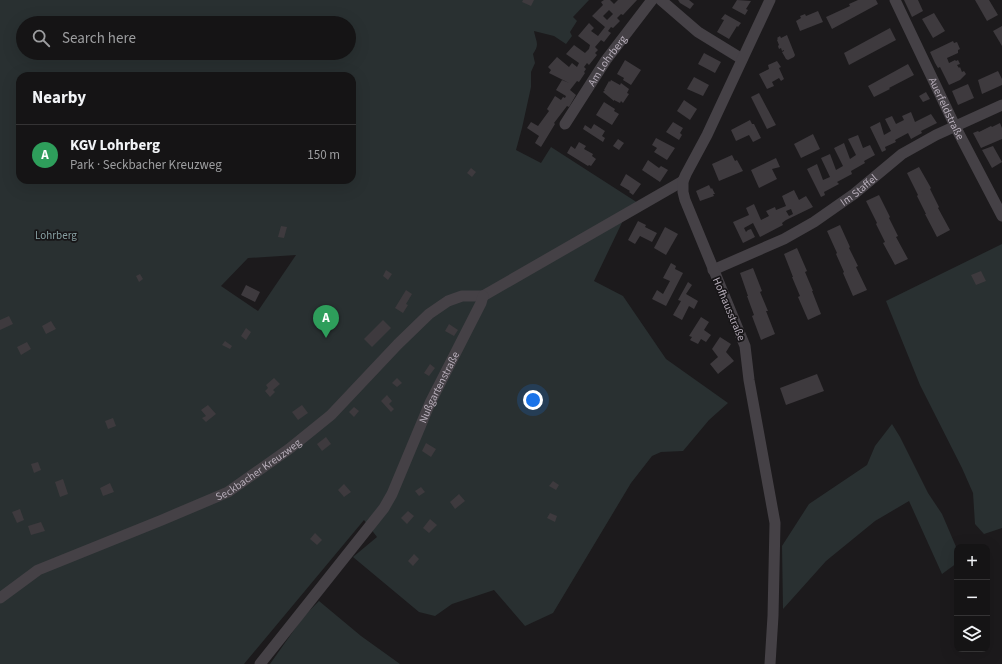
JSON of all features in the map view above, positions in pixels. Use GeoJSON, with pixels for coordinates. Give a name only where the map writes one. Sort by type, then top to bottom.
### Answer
{"type":"FeatureCollection","features":[{"type":"Feature","properties":{"kind":"street","name":"Am Lohrberg"},"geometry":{"type":"LineString","coordinates":[[565,124],[606,60],[652,0]]}},
{"type":"Feature","properties":{"kind":"street"},"geometry":{"type":"LineString","coordinates":[[661,0],[698,32],[742,59]]}},
{"type":"Feature","properties":{"kind":"street"},"geometry":{"type":"LineString","coordinates":[[482,296],[683,181],[707,135],[770,0]]}},
{"type":"Feature","properties":{"kind":"street","name":"Auerfeldstraße"},"geometry":{"type":"LineString","coordinates":[[895,0],[955,126],[1002,216]]}},
{"type":"Feature","properties":{"kind":"street","name":"Im Staffel"},"geometry":{"type":"LineString","coordinates":[[713,270],[784,239],[814,222],[854,194],[902,154],[955,126],[1002,105]]}},
{"type":"Feature","properties":{"kind":"street","name":"Hofhausstraße"},"geometry":{"type":"LineString","coordinates":[[683,181],[685,200],[745,344],[749,380],[775,523],[773,616],[770,664]]}},
{"type":"Feature","properties":{"kind":"street","name":"Seckbacher Kreuzweg"},"geometry":{"type":"LineString","coordinates":[[0,598],[38,570],[228,492],[289,449],[331,415],[398,344],[429,314],[448,301],[462,296],[482,296]]}},
{"type":"Feature","properties":{"kind":"street","name":"Nußgartenstraße"},"geometry":{"type":"LineString","coordinates":[[260,664],[384,508],[392,494],[430,403],[481,303],[482,296]]}},
{"type":"Feature","properties":{"kind":"green space","name":"Lohrberg"},"geometry":{"type":"Polygon","coordinates":[[[0,0],[589,0],[573,17],[577,21],[570,32],[572,36],[566,44],[554,36],[534,31],[537,43],[533,54],[535,63],[531,72],[531,87],[516,150],[541,163],[551,147],[638,203],[629,208],[594,281],[623,296],[666,359],[728,403],[709,420],[683,451],[661,452],[652,456],[631,483],[553,613],[525,626],[494,590],[452,604],[435,616],[419,612],[353,557],[377,537],[364,520],[244,664],[0,664],[0,0]],[[296,255],[248,258],[221,286],[258,311],[296,255]]]}},
{"type":"Feature","properties":{"kind":"green space"},"geometry":{"type":"Polygon","coordinates":[[[1002,244],[1002,528],[984,534],[975,524],[973,493],[920,385],[886,301],[1002,244]]]}},
{"type":"Feature","properties":{"kind":"green space"},"geometry":{"type":"Polygon","coordinates":[[[892,424],[928,493],[942,514],[955,544],[954,565],[942,574],[909,501],[875,521],[826,561],[783,609],[782,546],[809,504],[867,465],[875,446],[892,424]]]}},
{"type":"Feature","properties":{"kind":"green space"},"geometry":{"type":"Polygon","coordinates":[[[319,601],[361,636],[400,664],[270,664],[304,616],[319,601]]]}},
{"type":"Feature","properties":{"kind":"building"},"geometry":{"type":"Polygon","coordinates":[[[523,0],[534,0],[531,6],[522,2],[523,0]]]}},
{"type":"Feature","properties":{"kind":"building"},"geometry":{"type":"Polygon","coordinates":[[[604,0],[610,0],[614,4],[618,0],[637,0],[623,15],[621,14],[617,18],[620,21],[613,28],[611,27],[608,31],[611,33],[604,42],[601,40],[595,47],[598,50],[595,53],[597,55],[589,65],[587,63],[584,67],[586,69],[584,72],[585,73],[579,82],[577,81],[570,90],[576,95],[569,107],[567,106],[554,123],[555,124],[541,147],[535,143],[539,136],[527,128],[531,122],[538,126],[549,111],[547,109],[555,96],[561,100],[563,97],[565,98],[566,96],[556,90],[562,80],[569,83],[549,73],[551,70],[548,67],[557,57],[569,67],[572,63],[577,67],[579,63],[566,54],[574,45],[585,53],[589,49],[590,45],[578,36],[589,23],[594,28],[591,31],[598,36],[605,27],[592,16],[603,5],[601,2],[604,0]],[[609,10],[603,16],[607,20],[613,14],[609,10]]]}},
{"type":"Feature","properties":{"kind":"building"},"geometry":{"type":"Polygon","coordinates":[[[678,0],[689,0],[694,4],[690,9],[678,0]]]}},
{"type":"Feature","properties":{"kind":"building"},"geometry":{"type":"Polygon","coordinates":[[[737,0],[751,1],[746,9],[748,10],[745,15],[732,8],[737,0]]]}},
{"type":"Feature","properties":{"kind":"building"},"geometry":{"type":"Polygon","coordinates":[[[858,0],[876,0],[878,4],[832,29],[826,17],[850,6],[849,4],[858,0]]]}},
{"type":"Feature","properties":{"kind":"building"},"geometry":{"type":"Polygon","coordinates":[[[904,0],[918,0],[923,11],[912,17],[904,0]]]}},
{"type":"Feature","properties":{"kind":"building"},"geometry":{"type":"Polygon","coordinates":[[[975,0],[989,0],[998,15],[987,21],[975,0]]]}},
{"type":"Feature","properties":{"kind":"building"},"geometry":{"type":"Polygon","coordinates":[[[818,11],[823,22],[800,31],[796,21],[801,18],[800,16],[805,14],[806,16],[818,11]]]}},
{"type":"Feature","properties":{"kind":"building"},"geometry":{"type":"Polygon","coordinates":[[[934,13],[945,31],[933,38],[922,19],[934,13]]]}},
{"type":"Feature","properties":{"kind":"building"},"geometry":{"type":"Polygon","coordinates":[[[725,14],[741,23],[738,27],[737,26],[729,39],[717,32],[724,20],[721,19],[725,14]]]}},
{"type":"Feature","properties":{"kind":"building"},"geometry":{"type":"Polygon","coordinates":[[[1002,26],[1002,46],[993,31],[1002,26]]]}},
{"type":"Feature","properties":{"kind":"building"},"geometry":{"type":"Polygon","coordinates":[[[890,28],[896,40],[849,65],[844,53],[890,28]]]}},
{"type":"Feature","properties":{"kind":"building"},"geometry":{"type":"Polygon","coordinates":[[[787,35],[795,55],[788,60],[782,52],[784,50],[782,51],[781,48],[779,49],[777,40],[780,36],[781,38],[787,35]]]}},
{"type":"Feature","properties":{"kind":"building"},"geometry":{"type":"Polygon","coordinates":[[[953,41],[954,43],[957,42],[960,49],[958,50],[958,53],[947,58],[949,63],[958,60],[960,64],[957,65],[959,68],[960,67],[962,72],[964,71],[966,74],[960,80],[949,85],[930,52],[953,41]]]}},
{"type":"Feature","properties":{"kind":"building"},"geometry":{"type":"Polygon","coordinates":[[[704,53],[721,62],[715,73],[698,64],[704,53]]]}},
{"type":"Feature","properties":{"kind":"building"},"geometry":{"type":"Polygon","coordinates":[[[625,60],[641,70],[631,85],[617,74],[625,60]]]}},
{"type":"Feature","properties":{"kind":"building"},"geometry":{"type":"Polygon","coordinates":[[[777,61],[781,67],[779,68],[784,79],[781,81],[779,78],[772,82],[774,86],[767,89],[759,74],[769,69],[768,65],[777,61]]]}},
{"type":"Feature","properties":{"kind":"building"},"geometry":{"type":"Polygon","coordinates":[[[908,64],[914,75],[874,97],[868,86],[908,64]]]}},
{"type":"Feature","properties":{"kind":"building"},"geometry":{"type":"Polygon","coordinates":[[[998,71],[1002,79],[1002,85],[982,94],[978,80],[998,71]]]}},
{"type":"Feature","properties":{"kind":"building"},"geometry":{"type":"Polygon","coordinates":[[[694,77],[709,85],[703,96],[687,89],[694,77]]]}},
{"type":"Feature","properties":{"kind":"building"},"geometry":{"type":"Polygon","coordinates":[[[611,80],[620,85],[621,83],[629,89],[627,93],[629,94],[623,103],[621,101],[620,103],[614,101],[603,92],[611,80]]]}},
{"type":"Feature","properties":{"kind":"building"},"geometry":{"type":"Polygon","coordinates":[[[968,84],[974,98],[958,105],[952,91],[968,84]]]}},
{"type":"Feature","properties":{"kind":"building"},"geometry":{"type":"Polygon","coordinates":[[[926,92],[930,99],[923,102],[919,96],[926,92]]]}},
{"type":"Feature","properties":{"kind":"building"},"geometry":{"type":"Polygon","coordinates":[[[759,93],[776,125],[767,129],[751,97],[759,93]]]}},
{"type":"Feature","properties":{"kind":"building"},"geometry":{"type":"Polygon","coordinates":[[[684,100],[697,109],[690,120],[677,111],[684,100]]]}},
{"type":"Feature","properties":{"kind":"building"},"geometry":{"type":"Polygon","coordinates":[[[604,102],[615,109],[614,111],[619,114],[612,125],[596,115],[604,102]]]}},
{"type":"Feature","properties":{"kind":"building"},"geometry":{"type":"Polygon","coordinates":[[[911,112],[915,122],[931,114],[937,123],[921,131],[922,133],[911,139],[908,133],[895,140],[896,142],[885,147],[886,150],[882,152],[870,127],[880,122],[884,135],[891,131],[885,119],[892,116],[896,124],[904,120],[902,116],[911,112]]]}},
{"type":"Feature","properties":{"kind":"building"},"geometry":{"type":"Polygon","coordinates":[[[750,120],[752,124],[754,124],[761,138],[753,142],[749,135],[736,141],[731,130],[750,120]]]}},
{"type":"Feature","properties":{"kind":"building"},"geometry":{"type":"Polygon","coordinates":[[[673,122],[683,128],[680,133],[682,135],[679,140],[666,132],[673,122]]]}},
{"type":"Feature","properties":{"kind":"building"},"geometry":{"type":"Polygon","coordinates":[[[1000,123],[1002,128],[1002,139],[981,148],[973,133],[1000,123]]]}},
{"type":"Feature","properties":{"kind":"building"},"geometry":{"type":"Polygon","coordinates":[[[594,124],[605,131],[602,136],[605,138],[603,142],[583,129],[585,125],[591,129],[594,124]]]}},
{"type":"Feature","properties":{"kind":"building"},"geometry":{"type":"Polygon","coordinates":[[[813,134],[820,149],[801,158],[794,144],[813,134]]]}},
{"type":"Feature","properties":{"kind":"building"},"geometry":{"type":"Polygon","coordinates":[[[858,135],[863,148],[870,145],[875,155],[851,171],[852,174],[837,182],[839,184],[824,192],[825,195],[821,197],[807,169],[817,164],[823,180],[830,177],[821,158],[830,154],[836,170],[843,166],[834,148],[844,143],[850,159],[856,155],[848,139],[858,135]]]}},
{"type":"Feature","properties":{"kind":"building"},"geometry":{"type":"Polygon","coordinates":[[[656,138],[675,148],[667,160],[654,152],[657,148],[652,145],[656,138]]]}},
{"type":"Feature","properties":{"kind":"building"},"geometry":{"type":"Polygon","coordinates":[[[618,139],[624,143],[619,150],[613,146],[618,139]]]}},
{"type":"Feature","properties":{"kind":"building"},"geometry":{"type":"Polygon","coordinates":[[[579,142],[586,146],[584,149],[593,154],[592,156],[596,159],[591,166],[588,166],[567,153],[571,146],[575,149],[579,142]]]}},
{"type":"Feature","properties":{"kind":"building"},"geometry":{"type":"Polygon","coordinates":[[[993,146],[1002,162],[992,168],[982,150],[993,146]]]}},
{"type":"Feature","properties":{"kind":"building"},"geometry":{"type":"Polygon","coordinates":[[[732,155],[735,161],[737,160],[743,171],[719,181],[712,164],[732,155]]]}},
{"type":"Feature","properties":{"kind":"building"},"geometry":{"type":"Polygon","coordinates":[[[776,158],[780,167],[772,169],[777,179],[759,188],[751,170],[776,158]]]}},
{"type":"Feature","properties":{"kind":"building"},"geometry":{"type":"Polygon","coordinates":[[[648,160],[659,168],[661,166],[668,170],[660,182],[642,170],[648,160]]]}},
{"type":"Feature","properties":{"kind":"building"},"geometry":{"type":"Polygon","coordinates":[[[919,167],[931,188],[930,189],[939,207],[938,208],[950,230],[937,237],[907,173],[919,167]]]}},
{"type":"Feature","properties":{"kind":"building"},"geometry":{"type":"Polygon","coordinates":[[[471,168],[476,172],[472,177],[467,173],[471,168]]]}},
{"type":"Feature","properties":{"kind":"building"},"geometry":{"type":"Polygon","coordinates":[[[626,174],[641,184],[633,195],[629,192],[630,191],[620,185],[626,174]]]}},
{"type":"Feature","properties":{"kind":"building"},"geometry":{"type":"Polygon","coordinates":[[[709,185],[715,194],[713,194],[714,196],[700,201],[696,191],[709,185]]]}},
{"type":"Feature","properties":{"kind":"building"},"geometry":{"type":"Polygon","coordinates":[[[794,190],[799,200],[806,196],[813,207],[786,220],[782,223],[783,225],[760,237],[753,223],[744,228],[746,232],[751,229],[755,237],[743,243],[733,222],[749,215],[746,208],[754,204],[761,220],[769,216],[766,211],[775,207],[776,210],[786,206],[782,196],[794,190]],[[791,209],[786,211],[789,216],[793,214],[791,209]]]}},
{"type":"Feature","properties":{"kind":"building"},"geometry":{"type":"Polygon","coordinates":[[[879,195],[898,236],[896,237],[908,259],[895,265],[883,243],[885,242],[866,201],[879,195]]]}},
{"type":"Feature","properties":{"kind":"building"},"geometry":{"type":"Polygon","coordinates":[[[638,221],[646,225],[645,227],[657,233],[652,242],[640,236],[635,244],[628,240],[638,221]]]}},
{"type":"Feature","properties":{"kind":"building"},"geometry":{"type":"Polygon","coordinates":[[[840,225],[858,266],[856,267],[867,290],[853,296],[827,231],[840,225]]]}},
{"type":"Feature","properties":{"kind":"building"},"geometry":{"type":"Polygon","coordinates":[[[281,226],[287,227],[284,238],[278,237],[281,226]]]}},
{"type":"Feature","properties":{"kind":"building"},"geometry":{"type":"Polygon","coordinates":[[[665,227],[678,234],[666,255],[654,248],[665,227]]]}},
{"type":"Feature","properties":{"kind":"building"},"geometry":{"type":"Polygon","coordinates":[[[797,248],[807,271],[805,272],[821,314],[808,320],[798,297],[800,296],[784,254],[797,248]]]}},
{"type":"Feature","properties":{"kind":"building"},"geometry":{"type":"Polygon","coordinates":[[[671,263],[676,266],[675,269],[683,273],[666,306],[652,299],[657,290],[663,294],[670,281],[663,278],[671,263]]]}},
{"type":"Feature","properties":{"kind":"building"},"geometry":{"type":"Polygon","coordinates":[[[753,268],[762,291],[760,292],[768,311],[766,311],[775,334],[761,340],[752,316],[754,315],[740,273],[753,268]]]}},
{"type":"Feature","properties":{"kind":"building"},"geometry":{"type":"Polygon","coordinates":[[[386,270],[392,274],[388,280],[383,276],[386,270]]]}},
{"type":"Feature","properties":{"kind":"building"},"geometry":{"type":"Polygon","coordinates":[[[981,271],[986,281],[976,285],[971,275],[981,271]]]}},
{"type":"Feature","properties":{"kind":"building"},"geometry":{"type":"Polygon","coordinates":[[[140,274],[143,279],[139,282],[136,276],[140,274]]]}},
{"type":"Feature","properties":{"kind":"building"},"geometry":{"type":"Polygon","coordinates":[[[688,282],[692,285],[686,294],[698,301],[694,309],[689,306],[682,320],[673,315],[681,301],[678,300],[688,282]]]}},
{"type":"Feature","properties":{"kind":"building"},"geometry":{"type":"Polygon","coordinates":[[[246,285],[260,292],[255,302],[241,295],[246,285]]]}},
{"type":"Feature","properties":{"kind":"building"},"geometry":{"type":"Polygon","coordinates":[[[406,290],[412,294],[403,313],[395,308],[406,290]]]}},
{"type":"Feature","properties":{"kind":"building"},"geometry":{"type":"Polygon","coordinates":[[[9,316],[13,324],[0,330],[0,320],[9,316]]]}},
{"type":"Feature","properties":{"kind":"building"},"geometry":{"type":"Polygon","coordinates":[[[701,317],[709,322],[704,330],[711,335],[706,342],[701,339],[698,344],[690,340],[692,337],[689,336],[701,317]]]}},
{"type":"Feature","properties":{"kind":"building"},"geometry":{"type":"Polygon","coordinates":[[[383,320],[391,328],[372,347],[364,339],[383,320]]]}},
{"type":"Feature","properties":{"kind":"building"},"geometry":{"type":"Polygon","coordinates":[[[51,321],[56,329],[46,334],[42,326],[51,321]]]}},
{"type":"Feature","properties":{"kind":"building"},"geometry":{"type":"Polygon","coordinates":[[[449,324],[458,330],[454,336],[445,331],[449,324]]]}},
{"type":"Feature","properties":{"kind":"building"},"geometry":{"type":"Polygon","coordinates":[[[246,328],[251,332],[246,340],[241,336],[246,328]]]}},
{"type":"Feature","properties":{"kind":"building"},"geometry":{"type":"Polygon","coordinates":[[[720,337],[731,344],[726,352],[734,361],[718,374],[710,364],[718,357],[712,349],[720,337]]]}},
{"type":"Feature","properties":{"kind":"building"},"geometry":{"type":"Polygon","coordinates":[[[225,341],[232,346],[230,349],[222,345],[225,341]]]}},
{"type":"Feature","properties":{"kind":"building"},"geometry":{"type":"Polygon","coordinates":[[[27,342],[31,349],[21,355],[17,347],[27,342]]]}},
{"type":"Feature","properties":{"kind":"building"},"geometry":{"type":"Polygon","coordinates":[[[430,364],[435,368],[429,376],[424,373],[430,364]]]}},
{"type":"Feature","properties":{"kind":"building"},"geometry":{"type":"Polygon","coordinates":[[[817,374],[824,391],[786,405],[780,388],[817,374]]]}},
{"type":"Feature","properties":{"kind":"building"},"geometry":{"type":"Polygon","coordinates":[[[274,378],[280,384],[273,390],[275,392],[270,397],[265,391],[268,388],[266,385],[274,378]]]}},
{"type":"Feature","properties":{"kind":"building"},"geometry":{"type":"Polygon","coordinates":[[[397,378],[402,383],[397,387],[392,383],[397,378]]]}},
{"type":"Feature","properties":{"kind":"building"},"geometry":{"type":"Polygon","coordinates":[[[387,395],[392,401],[389,404],[394,409],[391,412],[381,401],[387,395]]]}},
{"type":"Feature","properties":{"kind":"building"},"geometry":{"type":"Polygon","coordinates":[[[208,405],[216,414],[206,422],[202,418],[206,416],[201,410],[208,405]]]}},
{"type":"Feature","properties":{"kind":"building"},"geometry":{"type":"Polygon","coordinates":[[[302,405],[308,413],[298,420],[292,412],[302,405]]]}},
{"type":"Feature","properties":{"kind":"building"},"geometry":{"type":"Polygon","coordinates":[[[354,407],[359,411],[354,417],[349,412],[354,407]]]}},
{"type":"Feature","properties":{"kind":"building"},"geometry":{"type":"Polygon","coordinates":[[[113,418],[116,426],[108,429],[105,421],[113,418]]]}},
{"type":"Feature","properties":{"kind":"building"},"geometry":{"type":"Polygon","coordinates":[[[326,437],[331,444],[322,451],[317,444],[326,437]]]}},
{"type":"Feature","properties":{"kind":"building"},"geometry":{"type":"Polygon","coordinates":[[[426,443],[436,449],[431,457],[422,451],[426,443]]]}},
{"type":"Feature","properties":{"kind":"building"},"geometry":{"type":"Polygon","coordinates":[[[38,462],[41,470],[34,473],[31,464],[38,462]]]}},
{"type":"Feature","properties":{"kind":"building"},"geometry":{"type":"Polygon","coordinates":[[[63,479],[68,494],[60,497],[55,482],[63,479]]]}},
{"type":"Feature","properties":{"kind":"building"},"geometry":{"type":"Polygon","coordinates":[[[553,481],[559,485],[556,490],[549,486],[553,481]]]}},
{"type":"Feature","properties":{"kind":"building"},"geometry":{"type":"Polygon","coordinates":[[[110,483],[114,492],[103,496],[100,488],[110,483]]]}},
{"type":"Feature","properties":{"kind":"building"},"geometry":{"type":"Polygon","coordinates":[[[344,484],[351,492],[344,497],[338,490],[344,484]]]}},
{"type":"Feature","properties":{"kind":"building"},"geometry":{"type":"Polygon","coordinates":[[[421,487],[425,492],[419,496],[415,491],[421,487]]]}},
{"type":"Feature","properties":{"kind":"building"},"geometry":{"type":"Polygon","coordinates":[[[459,494],[465,501],[455,509],[450,502],[459,494]]]}},
{"type":"Feature","properties":{"kind":"building"},"geometry":{"type":"Polygon","coordinates":[[[20,509],[24,520],[17,523],[12,512],[20,509]]]}},
{"type":"Feature","properties":{"kind":"building"},"geometry":{"type":"Polygon","coordinates":[[[408,511],[414,516],[407,524],[401,518],[408,511]]]}},
{"type":"Feature","properties":{"kind":"building"},"geometry":{"type":"Polygon","coordinates":[[[550,513],[557,516],[555,522],[547,518],[550,513]]]}},
{"type":"Feature","properties":{"kind":"building"},"geometry":{"type":"Polygon","coordinates":[[[430,519],[437,525],[429,533],[423,528],[430,519]]]}},
{"type":"Feature","properties":{"kind":"building"},"geometry":{"type":"Polygon","coordinates":[[[41,522],[45,531],[31,535],[28,526],[41,522]]]}},
{"type":"Feature","properties":{"kind":"building"},"geometry":{"type":"Polygon","coordinates":[[[315,533],[322,540],[317,545],[310,539],[315,533]]]}},
{"type":"Feature","properties":{"kind":"building"},"geometry":{"type":"Polygon","coordinates":[[[414,554],[419,559],[413,566],[408,561],[414,554]]]}},
{"type":"Feature","properties":{"kind":"place","name":"KGV Lohrberg"},"geometry":{"type":"Point","coordinates":[326,338]}}]}
